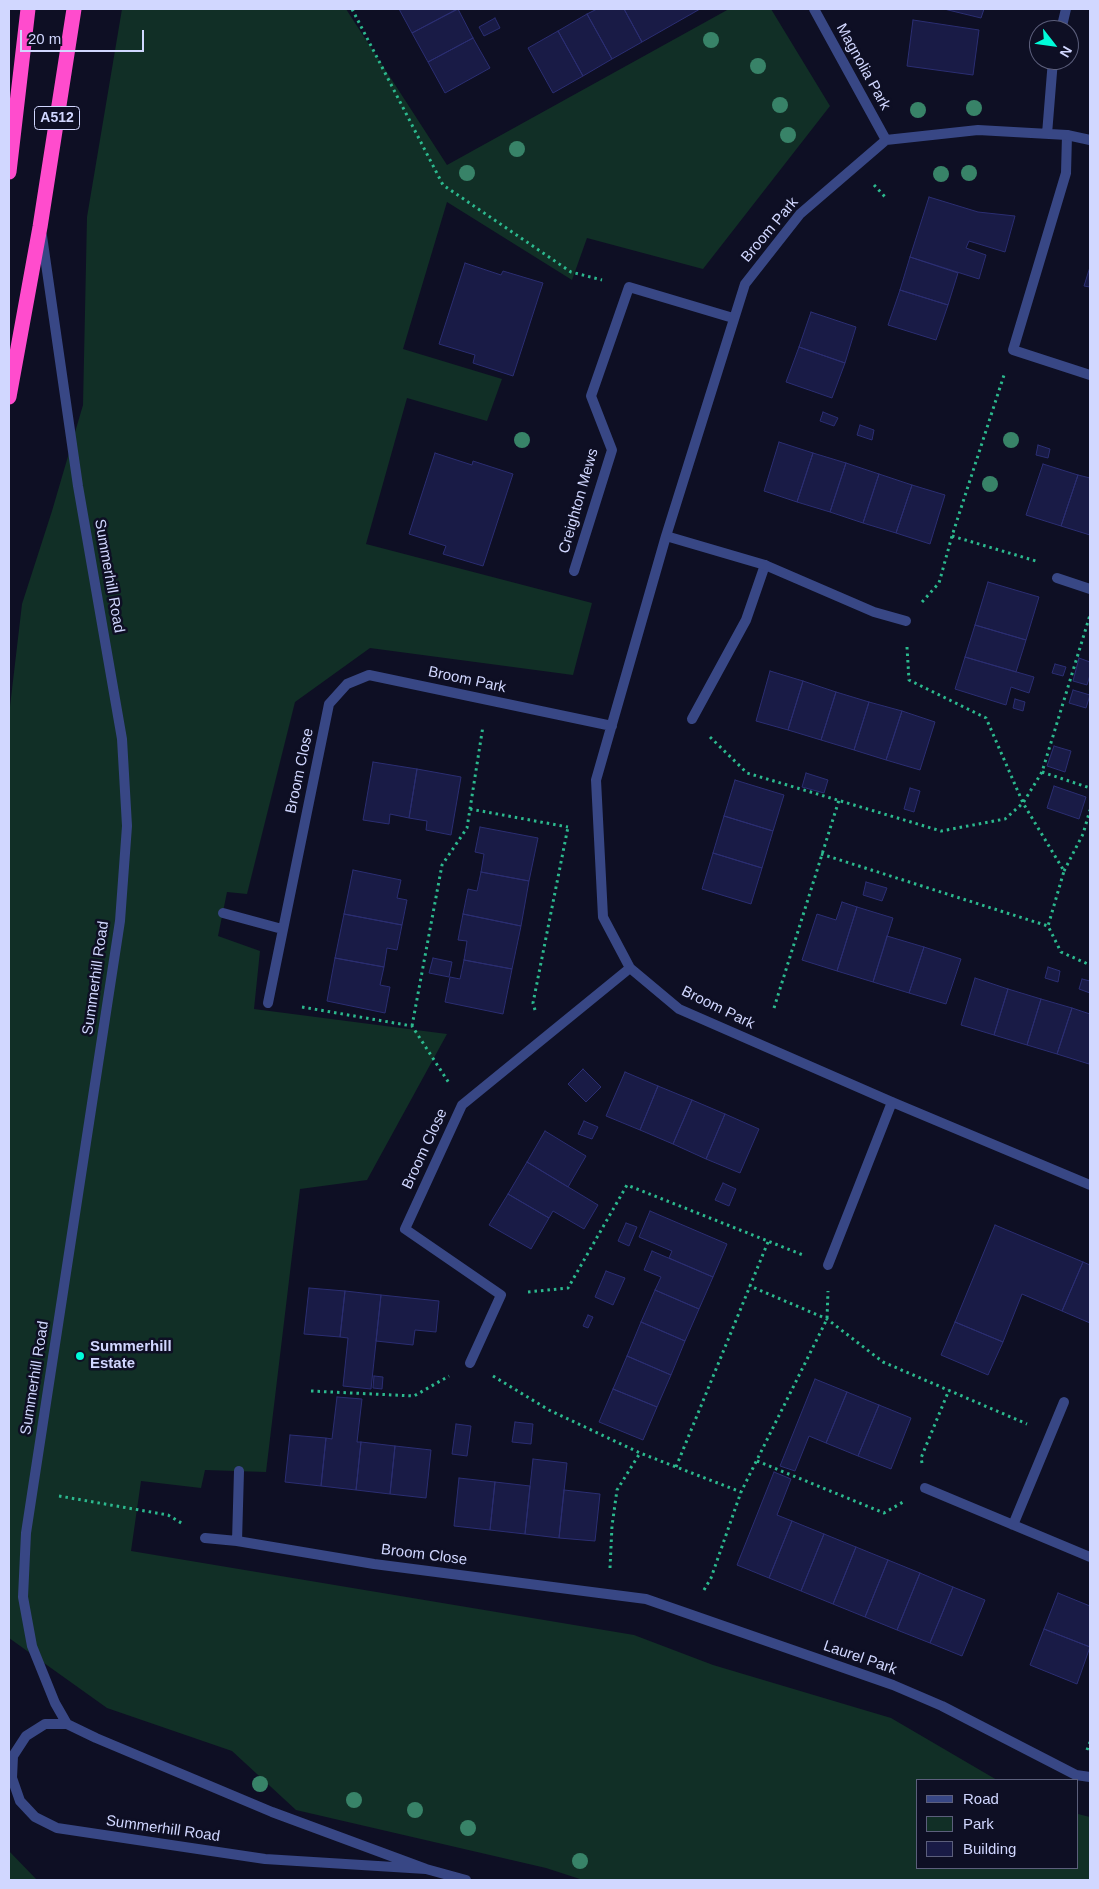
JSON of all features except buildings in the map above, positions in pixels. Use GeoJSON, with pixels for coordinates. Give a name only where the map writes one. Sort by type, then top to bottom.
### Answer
{"type":"FeatureCollection","features":[{"type":"Feature","properties":{"kind":"highway","name":"A512"},"geometry":{"type":"LineString","coordinates":[[9,172],[28,9]]}},
{"type":"Feature","properties":{"kind":"highway","name":"A512"},"geometry":{"type":"LineString","coordinates":[[9,397],[40,227],[74,9]]}},
{"type":"Feature","properties":{"kind":"street","name":"Magnolia Park"},"geometry":{"type":"LineString","coordinates":[[814,9],[886,140]]}},
{"type":"Feature","properties":{"kind":"street"},"geometry":{"type":"LineString","coordinates":[[1047,134],[1052,70]]}},
{"type":"Feature","properties":{"kind":"street"},"geometry":{"type":"LineString","coordinates":[[886,140],[978,130],[1067,135],[1090,140]]}},
{"type":"Feature","properties":{"kind":"street"},"geometry":{"type":"LineString","coordinates":[[1067,135],[1066,173],[1013,350],[1090,374]]}},
{"type":"Feature","properties":{"kind":"street","name":"Broom Park"},"geometry":{"type":"LineString","coordinates":[[886,140],[800,214],[744,284],[666,536],[596,780],[603,917],[630,968],[679,1009],[892,1102],[1090,1184]]}},
{"type":"Feature","properties":{"kind":"street","name":"Summerhill Road"},"geometry":{"type":"LineString","coordinates":[[40,227],[78,486],[122,739],[127,826],[120,920],[26,1533],[23,1597],[32,1646],[54,1702],[67,1724]]}},
{"type":"Feature","properties":{"kind":"street"},"geometry":{"type":"LineString","coordinates":[[629,287],[733,318]]}},
{"type":"Feature","properties":{"kind":"street","name":"Creighton Mews"},"geometry":{"type":"LineString","coordinates":[[574,571],[612,450],[591,396],[629,287]]}},
{"type":"Feature","properties":{"kind":"street"},"geometry":{"type":"LineString","coordinates":[[666,536],[764,565],[874,612],[906,621]]}},
{"type":"Feature","properties":{"kind":"street"},"geometry":{"type":"LineString","coordinates":[[692,719],[746,620],[764,565]]}},
{"type":"Feature","properties":{"kind":"street"},"geometry":{"type":"LineString","coordinates":[[1057,578],[1090,589]]}},
{"type":"Feature","properties":{"kind":"street","name":"Broom Park"},"geometry":{"type":"LineString","coordinates":[[347,684],[369,675],[612,726]]}},
{"type":"Feature","properties":{"kind":"street","name":"Broom Close"},"geometry":{"type":"LineString","coordinates":[[268,1003],[329,704],[347,684]]}},
{"type":"Feature","properties":{"kind":"street"},"geometry":{"type":"LineString","coordinates":[[222,913],[282,929]]}},
{"type":"Feature","properties":{"kind":"street","name":"Broom Close"},"geometry":{"type":"LineString","coordinates":[[501,1295],[405,1229],[462,1104],[630,968]]}},
{"type":"Feature","properties":{"kind":"street"},"geometry":{"type":"LineString","coordinates":[[828,1265],[892,1102]]}},
{"type":"Feature","properties":{"kind":"street"},"geometry":{"type":"LineString","coordinates":[[470,1363],[501,1295]]}},
{"type":"Feature","properties":{"kind":"street"},"geometry":{"type":"LineString","coordinates":[[1013,1525],[1064,1402]]}},
{"type":"Feature","properties":{"kind":"street"},"geometry":{"type":"LineString","coordinates":[[237,1541],[239,1471]]}},
{"type":"Feature","properties":{"kind":"street"},"geometry":{"type":"LineString","coordinates":[[925,1488],[1090,1557]]}},
{"type":"Feature","properties":{"kind":"street","name":"Broom Close"},"geometry":{"type":"LineString","coordinates":[[205,1538],[237,1541],[374,1564],[609,1594]]}},
{"type":"Feature","properties":{"kind":"street","name":"Laurel Park"},"geometry":{"type":"LineString","coordinates":[[609,1594],[646,1599],[893,1685],[942,1706],[1076,1775],[1090,1778]]}},
{"type":"Feature","properties":{"kind":"street","name":"Summerhill Road"},"geometry":{"type":"LineString","coordinates":[[426,1868],[265,1859],[56,1828],[35,1816],[20,1801],[12,1778],[14,1756],[26,1736],[45,1724],[67,1724],[272,1812],[426,1868],[466,1880]]}},
{"type":"Feature","properties":{"kind":"path"},"geometry":{"type":"LineString","coordinates":[[352,9],[443,185],[571,272],[629,287]]}},
{"type":"Feature","properties":{"kind":"path"},"geometry":{"type":"LineString","coordinates":[[1013,350],[952,536],[939,583],[906,621],[909,680],[986,718],[1023,803],[1064,872]]}},
{"type":"Feature","properties":{"kind":"path"},"geometry":{"type":"LineString","coordinates":[[952,536],[1049,565],[1057,578]]}},
{"type":"Feature","properties":{"kind":"path"},"geometry":{"type":"LineString","coordinates":[[692,719],[747,773],[941,832],[1006,819],[1023,803],[1042,772],[1090,613]]}},
{"type":"Feature","properties":{"kind":"path"},"geometry":{"type":"LineString","coordinates":[[462,1104],[412,1026],[442,865],[467,828],[488,700]]}},
{"type":"Feature","properties":{"kind":"path"},"geometry":{"type":"LineString","coordinates":[[1042,772],[1090,788]]}},
{"type":"Feature","properties":{"kind":"path"},"geometry":{"type":"LineString","coordinates":[[774,1008],[839,800]]}},
{"type":"Feature","properties":{"kind":"path"},"geometry":{"type":"LineString","coordinates":[[470,809],[568,827],[599,830]]}},
{"type":"Feature","properties":{"kind":"path"},"geometry":{"type":"LineString","coordinates":[[1090,810],[1084,834],[1064,872],[1048,926],[1061,952],[1090,965]]}},
{"type":"Feature","properties":{"kind":"path"},"geometry":{"type":"LineString","coordinates":[[545,1037],[533,1003],[568,827]]}},
{"type":"Feature","properties":{"kind":"path"},"geometry":{"type":"LineString","coordinates":[[821,854],[1048,926]]}},
{"type":"Feature","properties":{"kind":"path"},"geometry":{"type":"LineString","coordinates":[[302,1007],[412,1026]]}},
{"type":"Feature","properties":{"kind":"path"},"geometry":{"type":"LineString","coordinates":[[501,1295],[568,1288],[627,1185],[828,1265],[827,1319],[741,1492],[711,1578],[689,1614]]}},
{"type":"Feature","properties":{"kind":"path"},"geometry":{"type":"LineString","coordinates":[[676,1467],[768,1242]]}},
{"type":"Feature","properties":{"kind":"path"},"geometry":{"type":"LineString","coordinates":[[750,1286],[827,1319],[883,1362],[1050,1434]]}},
{"type":"Feature","properties":{"kind":"path"},"geometry":{"type":"LineString","coordinates":[[311,1392],[414,1396],[470,1363],[548,1410],[640,1453],[741,1492]]}},
{"type":"Feature","properties":{"kind":"path"},"geometry":{"type":"LineString","coordinates":[[757,1461],[884,1513],[925,1488],[921,1458],[949,1390]]}},
{"type":"Feature","properties":{"kind":"path"},"geometry":{"type":"LineString","coordinates":[[609,1594],[612,1526],[617,1490],[640,1453]]}},
{"type":"Feature","properties":{"kind":"path"},"geometry":{"type":"LineString","coordinates":[[59,1496],[168,1515],[205,1538]]}},
{"type":"Feature","properties":{"kind":"green space"},"geometry":{"type":"Polygon","coordinates":[[[122,9],[346,9],[447,165],[729,9],[771,9],[830,106],[703,269],[587,238],[572,280],[447,202],[403,349],[502,379],[487,421],[407,398],[366,544],[592,603],[573,675],[370,648],[295,702],[247,894],[227,892],[218,936],[260,951],[254,1009],[447,1034],[367,1180],[300,1189],[266,1472],[205,1470],[201,1488],[141,1481],[131,1551],[634,1635],[713,1665],[891,1718],[995,1779],[916,1779],[916,1869],[1079,1869],[1079,1814],[1090,1817],[1090,1880],[583,1880],[546,1868],[296,1810],[232,1751],[107,1708],[9,1638],[9,715],[22,604],[83,405],[87,217],[122,9]]]}},
{"type":"Feature","properties":{"kind":"green space"},"geometry":{"type":"Polygon","coordinates":[[[9,1851],[37,1880],[9,1880],[9,1851]]]}},
{"type":"Feature","properties":{"kind":"place","name":"Summerhill Estate"},"geometry":{"type":"Point","coordinates":[80,1356]}}]}
